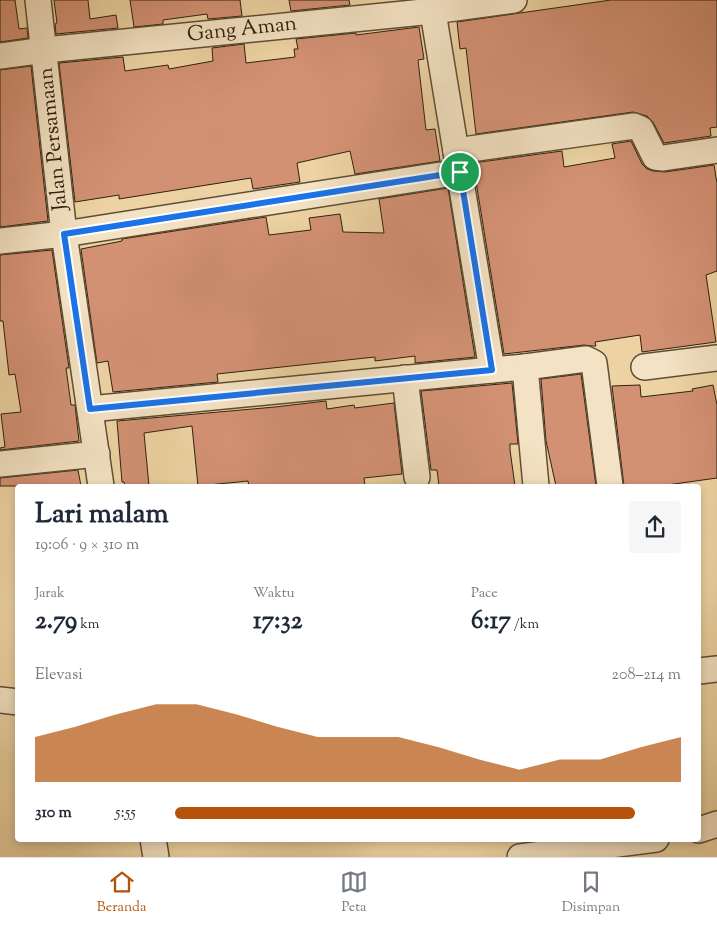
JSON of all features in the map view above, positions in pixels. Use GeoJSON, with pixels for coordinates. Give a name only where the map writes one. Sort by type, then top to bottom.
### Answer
{"type":"FeatureCollection","features":[{"type":"Feature","properties":{"kind":"street","name":"Jalan Persamaan"},"geometry":{"type":"LineString","coordinates":[[38,0],[64,234],[101,484]]}},
{"type":"Feature","properties":{"kind":"street","name":"Gang Aman"},"geometry":{"type":"LineString","coordinates":[[0,56],[432,5],[514,0]]}},
{"type":"Feature","properties":{"kind":"street"},"geometry":{"type":"LineString","coordinates":[[432,5],[492,370]]}},
{"type":"Feature","properties":{"kind":"street"},"geometry":{"type":"LineString","coordinates":[[0,241],[64,234],[458,162],[634,126],[641,129],[655,157],[663,158],[717,150]]}},
{"type":"Feature","properties":{"kind":"street"},"geometry":{"type":"LineString","coordinates":[[644,368],[717,358]]}},
{"type":"Feature","properties":{"kind":"street"},"geometry":{"type":"LineString","coordinates":[[90,409],[492,370],[586,359],[594,363],[610,484]]}},
{"type":"Feature","properties":{"kind":"street"},"geometry":{"type":"LineString","coordinates":[[525,366],[536,484]]}},
{"type":"Feature","properties":{"kind":"street"},"geometry":{"type":"LineString","coordinates":[[405,378],[417,477]]}},
{"type":"Feature","properties":{"kind":"street"},"geometry":{"type":"LineString","coordinates":[[0,464],[97,454]]}},
{"type":"Feature","properties":{"kind":"street"},"geometry":{"type":"LineString","coordinates":[[701,672],[717,669]]}},
{"type":"Feature","properties":{"kind":"street"},"geometry":{"type":"LineString","coordinates":[[0,700],[15,702]]}},
{"type":"Feature","properties":{"kind":"street"},"geometry":{"type":"LineString","coordinates":[[701,829],[717,824]]}},
{"type":"Feature","properties":{"kind":"street"},"geometry":{"type":"LineString","coordinates":[[154,842],[156,857]]}},
{"type":"Feature","properties":{"kind":"street"},"geometry":{"type":"LineString","coordinates":[[520,857],[577,844],[609,842]]}},
{"type":"Feature","properties":{"kind":"building"},"geometry":{"type":"Polygon","coordinates":[[[0,0],[15,0],[19,29],[27,28],[28,38],[0,42],[0,0]]]}},
{"type":"Feature","properties":{"kind":"building"},"geometry":{"type":"Polygon","coordinates":[[[54,0],[88,0],[90,19],[116,15],[118,28],[56,34],[55,24],[57,23],[54,0]]]}},
{"type":"Feature","properties":{"kind":"building"},"geometry":{"type":"Polygon","coordinates":[[[130,0],[240,0],[242,16],[208,19],[207,14],[163,20],[163,24],[134,27],[130,0]]]}},
{"type":"Feature","properties":{"kind":"building"},"geometry":{"type":"Polygon","coordinates":[[[289,0],[349,0],[350,5],[291,11],[289,0]]]}},
{"type":"Feature","properties":{"kind":"building"},"geometry":{"type":"Polygon","coordinates":[[[611,0],[717,0],[717,127],[710,128],[711,136],[664,143],[653,122],[647,116],[633,112],[476,134],[466,48],[460,49],[457,22],[611,0]]]}},
{"type":"Feature","properties":{"kind":"building"},"geometry":{"type":"Polygon","coordinates":[[[419,27],[424,59],[418,60],[426,130],[435,129],[440,161],[355,174],[350,151],[297,163],[300,182],[253,189],[251,178],[119,199],[119,195],[75,202],[59,63],[123,57],[125,71],[168,65],[169,69],[213,61],[212,48],[244,44],[246,63],[295,57],[294,49],[298,49],[296,39],[356,33],[356,35],[419,27]]]}},
{"type":"Feature","properties":{"kind":"building"},"geometry":{"type":"Polygon","coordinates":[[[31,66],[48,221],[0,227],[0,70],[31,66]]]}},
{"type":"Feature","properties":{"kind":"building"},"geometry":{"type":"Polygon","coordinates":[[[631,141],[642,164],[647,169],[653,171],[665,172],[714,165],[717,183],[717,271],[706,275],[716,342],[642,352],[640,335],[595,342],[596,346],[584,345],[504,354],[473,163],[562,151],[564,167],[615,158],[612,144],[631,141]]]}},
{"type":"Feature","properties":{"kind":"building"},"geometry":{"type":"Polygon","coordinates":[[[448,188],[475,357],[415,363],[415,356],[375,361],[375,357],[217,374],[218,382],[113,392],[108,361],[97,363],[81,249],[122,241],[122,239],[266,217],[269,235],[311,230],[309,218],[340,214],[343,232],[384,233],[379,199],[448,188]]]}},
{"type":"Feature","properties":{"kind":"building"},"geometry":{"type":"Polygon","coordinates":[[[52,250],[69,368],[66,368],[71,405],[75,405],[79,441],[0,450],[0,448],[5,447],[1,414],[21,412],[15,374],[9,375],[3,321],[0,321],[0,255],[52,250]]]}},
{"type":"Feature","properties":{"kind":"building"},"geometry":{"type":"Polygon","coordinates":[[[581,374],[596,484],[556,484],[546,441],[541,379],[581,374]]]}},
{"type":"Feature","properties":{"kind":"building"},"geometry":{"type":"Polygon","coordinates":[[[512,383],[518,444],[510,444],[515,484],[439,484],[437,470],[431,470],[421,391],[512,383]]]}},
{"type":"Feature","properties":{"kind":"building"},"geometry":{"type":"Polygon","coordinates":[[[640,385],[641,397],[693,391],[692,389],[713,385],[717,405],[717,478],[674,484],[624,484],[612,386],[640,385]]]}},
{"type":"Feature","properties":{"kind":"building"},"geometry":{"type":"Polygon","coordinates":[[[326,401],[327,409],[354,405],[355,408],[394,403],[402,474],[364,478],[365,484],[249,484],[248,481],[198,484],[192,426],[144,433],[149,484],[124,484],[122,482],[117,421],[326,401]]]}},
{"type":"Feature","properties":{"kind":"building"},"geometry":{"type":"Polygon","coordinates":[[[78,470],[81,484],[15,484],[15,486],[0,486],[0,478],[78,470]]]}},
{"type":"Feature","properties":{"kind":"route"},"geometry":{"type":"LineString","coordinates":[[460,172],[492,370],[90,409],[64,234],[460,172]]}}]}
